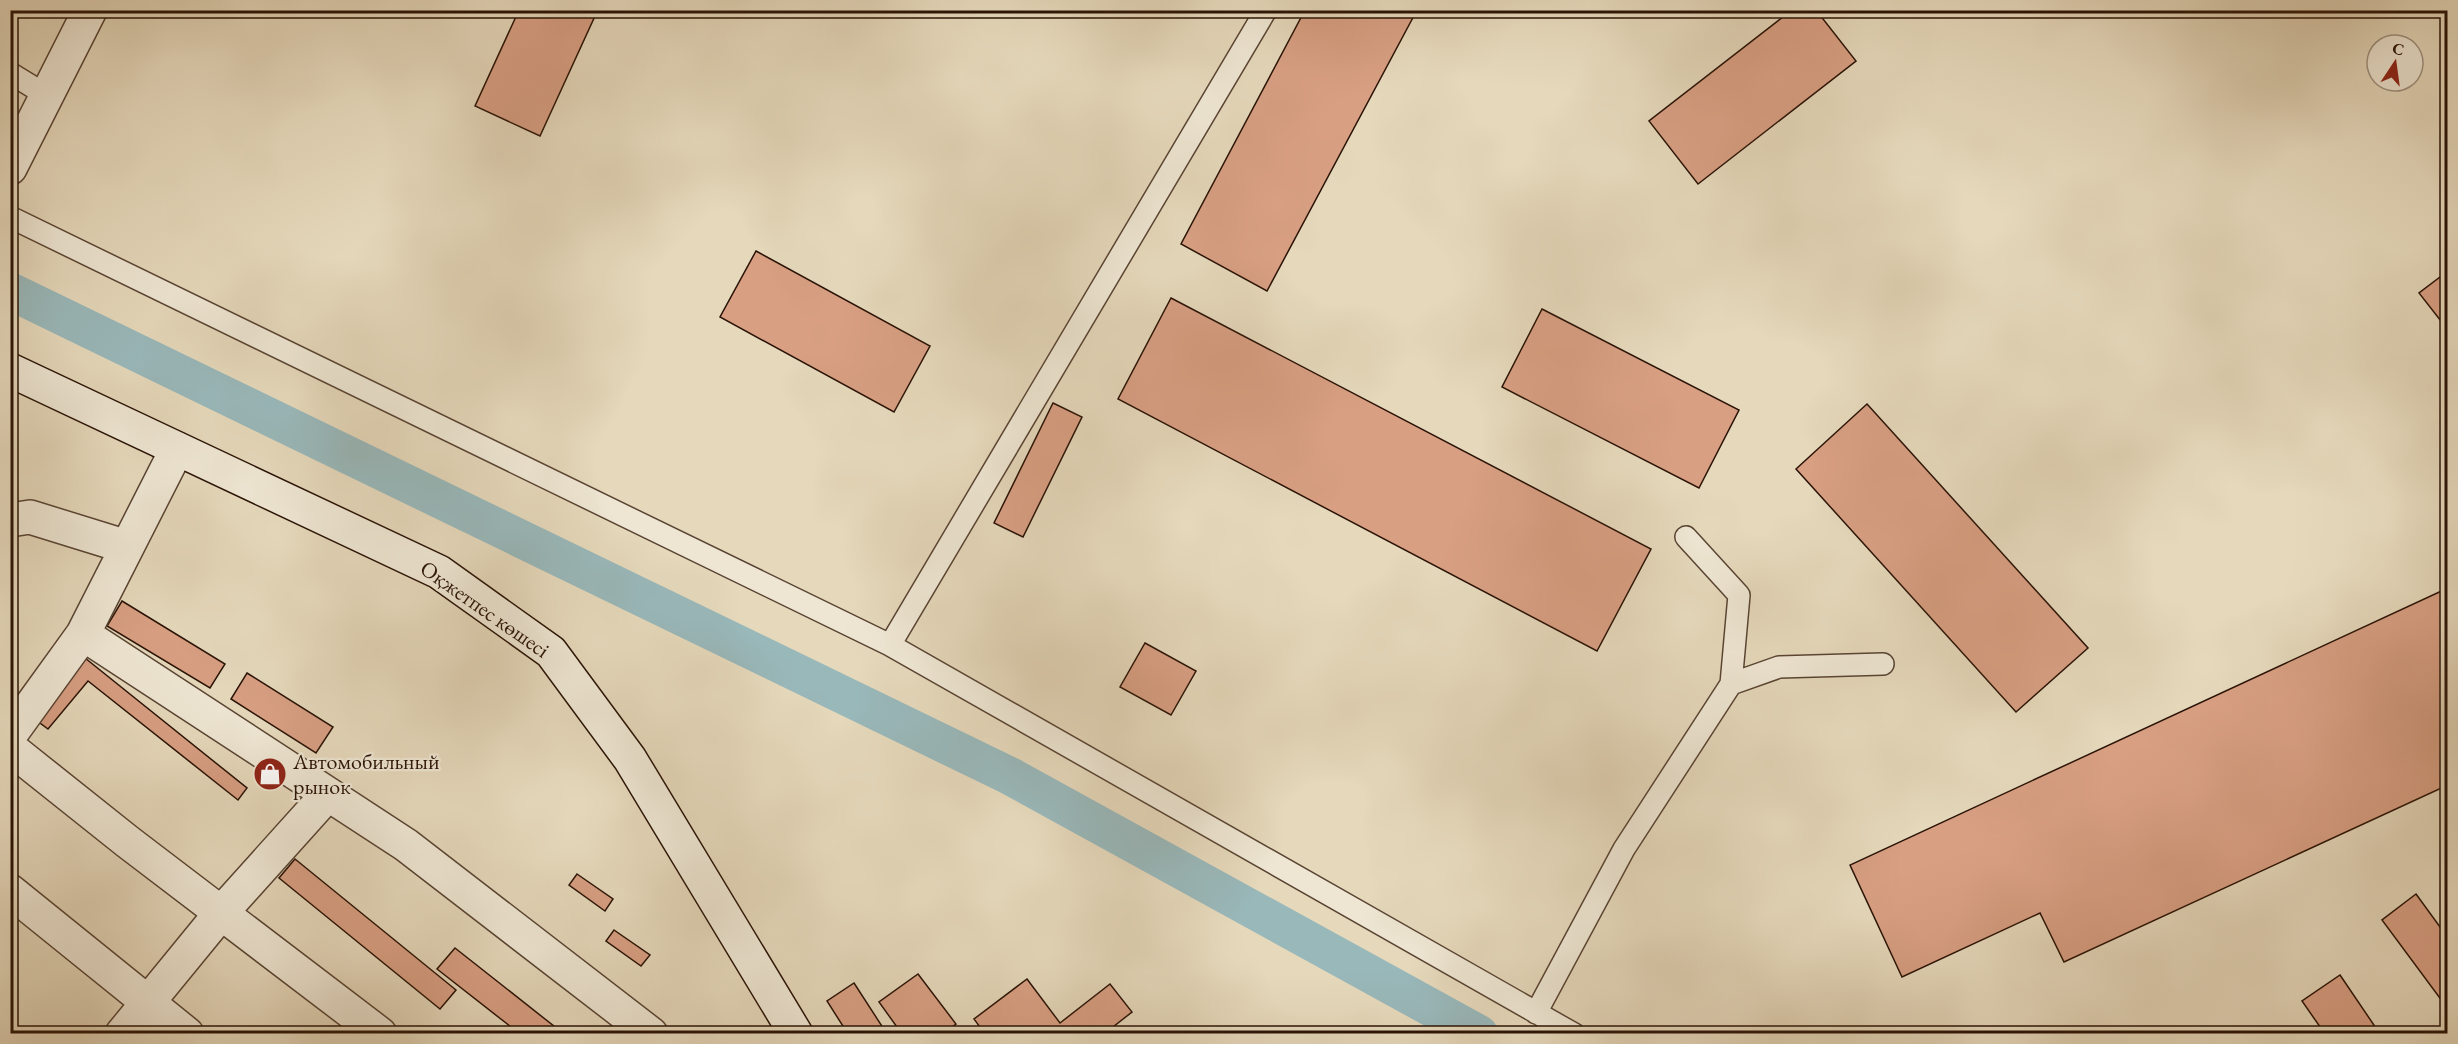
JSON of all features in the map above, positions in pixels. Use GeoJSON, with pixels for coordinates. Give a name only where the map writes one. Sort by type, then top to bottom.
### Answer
{"type":"FeatureCollection","features":[{"type":"Feature","properties":{"kind":"street"},"geometry":{"type":"LineString","coordinates":[[10,168],[90,10]]}},
{"type":"Feature","properties":{"kind":"street","name":"Оқжетпес көшесі"},"geometry":{"type":"LineString","coordinates":[[10,370],[439,572],[551,652],[630,759],[796,1034]]}},
{"type":"Feature","properties":{"kind":"street"},"geometry":{"type":"LineString","coordinates":[[10,735],[82,634],[177,449]]}},
{"type":"Feature","properties":{"kind":"street"},"geometry":{"type":"LineString","coordinates":[[10,520],[30,517],[127,547]]}},
{"type":"Feature","properties":{"kind":"street"},"geometry":{"type":"LineString","coordinates":[[82,634],[406,845],[651,1034]]}},
{"type":"Feature","properties":{"kind":"street"},"geometry":{"type":"LineString","coordinates":[[10,748],[128,842],[380,1034]]}},
{"type":"Feature","properties":{"kind":"street"},"geometry":{"type":"LineString","coordinates":[[122,1034],[221,913],[328,794]]}},
{"type":"Feature","properties":{"kind":"street"},"geometry":{"type":"LineString","coordinates":[[10,891],[187,1034]]}},
{"type":"Feature","properties":{"kind":"lane"},"geometry":{"type":"LineString","coordinates":[[890,645],[1266,10]]}},
{"type":"Feature","properties":{"kind":"lane"},"geometry":{"type":"LineString","coordinates":[[10,73],[46,95]]}},
{"type":"Feature","properties":{"kind":"lane"},"geometry":{"type":"LineString","coordinates":[[10,217],[890,645],[1574,1034]]}},
{"type":"Feature","properties":{"kind":"lane"},"geometry":{"type":"LineString","coordinates":[[1536,1013],[1624,849],[1731,684],[1739,595],[1686,537]]}},
{"type":"Feature","properties":{"kind":"lane"},"geometry":{"type":"LineString","coordinates":[[1731,684],[1779,667],[1883,664]]}},
{"type":"Feature","properties":{"kind":"building"},"geometry":{"type":"Polygon","coordinates":[[[519,10],[584,10],[595,16],[540,136],[475,106],[519,10]]]}},
{"type":"Feature","properties":{"kind":"building"},"geometry":{"type":"Polygon","coordinates":[[[1305,10],[1417,10],[1267,291],[1181,244],[1305,10]]]}},
{"type":"Feature","properties":{"kind":"building"},"geometry":{"type":"Polygon","coordinates":[[[1792,10],[1816,10],[1856,61],[1698,184],[1649,121],[1792,10]]]}},
{"type":"Feature","properties":{"kind":"building"},"geometry":{"type":"Polygon","coordinates":[[[756,251],[930,346],[894,412],[720,317],[756,251]]]}},
{"type":"Feature","properties":{"kind":"building"},"geometry":{"type":"Polygon","coordinates":[[[2448,271],[2448,330],[2419,293],[2448,271]]]}},
{"type":"Feature","properties":{"kind":"building"},"geometry":{"type":"Polygon","coordinates":[[[1171,298],[1651,549],[1597,651],[1118,399],[1171,298]]]}},
{"type":"Feature","properties":{"kind":"building"},"geometry":{"type":"Polygon","coordinates":[[[1542,309],[1739,410],[1699,488],[1502,387],[1542,309]]]}},
{"type":"Feature","properties":{"kind":"building"},"geometry":{"type":"Polygon","coordinates":[[[1053,403],[1082,417],[1023,537],[994,523],[1053,403]]]}},
{"type":"Feature","properties":{"kind":"building"},"geometry":{"type":"Polygon","coordinates":[[[1867,404],[2088,648],[2016,712],[1796,469],[1867,404]]]}},
{"type":"Feature","properties":{"kind":"building"},"geometry":{"type":"Polygon","coordinates":[[[2448,588],[2448,785],[2064,962],[2040,913],[1902,977],[1850,865],[2448,588]]]}},
{"type":"Feature","properties":{"kind":"building"},"geometry":{"type":"Polygon","coordinates":[[[122,601],[225,664],[210,688],[107,626],[122,601]]]}},
{"type":"Feature","properties":{"kind":"building"},"geometry":{"type":"Polygon","coordinates":[[[1145,643],[1196,671],[1171,715],[1120,687],[1145,643]]]}},
{"type":"Feature","properties":{"kind":"building"},"geometry":{"type":"Polygon","coordinates":[[[85,658],[247,788],[238,800],[88,681],[48,729],[36,720],[85,658]]]}},
{"type":"Feature","properties":{"kind":"building"},"geometry":{"type":"Polygon","coordinates":[[[247,673],[333,727],[316,753],[231,699],[247,673]]]}},
{"type":"Feature","properties":{"kind":"building"},"geometry":{"type":"Polygon","coordinates":[[[295,859],[456,990],[440,1009],[279,878],[295,859]]]}},
{"type":"Feature","properties":{"kind":"building"},"geometry":{"type":"Polygon","coordinates":[[[577,874],[613,899],[605,911],[569,885],[577,874]]]}},
{"type":"Feature","properties":{"kind":"building"},"geometry":{"type":"Polygon","coordinates":[[[2416,894],[2440,927],[2448,921],[2448,1009],[2382,920],[2416,894]]]}},
{"type":"Feature","properties":{"kind":"building"},"geometry":{"type":"Polygon","coordinates":[[[614,930],[650,955],[641,966],[606,941],[614,930]]]}},
{"type":"Feature","properties":{"kind":"building"},"geometry":{"type":"Polygon","coordinates":[[[455,948],[564,1034],[520,1034],[437,969],[455,948]]]}},
{"type":"Feature","properties":{"kind":"building"},"geometry":{"type":"Polygon","coordinates":[[[918,974],[956,1024],[943,1034],[902,1034],[879,1002],[918,974]]]}},
{"type":"Feature","properties":{"kind":"building"},"geometry":{"type":"Polygon","coordinates":[[[2340,975],[2380,1034],[2325,1034],[2302,1001],[2340,975]]]}},
{"type":"Feature","properties":{"kind":"building"},"geometry":{"type":"Polygon","coordinates":[[[1027,979],[1060,1023],[1110,984],[1132,1012],[1104,1034],[985,1034],[974,1019],[1027,979]]]}},
{"type":"Feature","properties":{"kind":"building"},"geometry":{"type":"Polygon","coordinates":[[[854,983],[887,1034],[848,1034],[827,1001],[854,983]]]}},
{"type":"Feature","properties":{"kind":"waterway"},"geometry":{"type":"LineString","coordinates":[[10,291],[1010,776],[1479,1034]]}},
{"type":"Feature","properties":{"kind":"place","name":"Автомобильный рынок"},"geometry":{"type":"Point","coordinates":[270,774]}}]}
